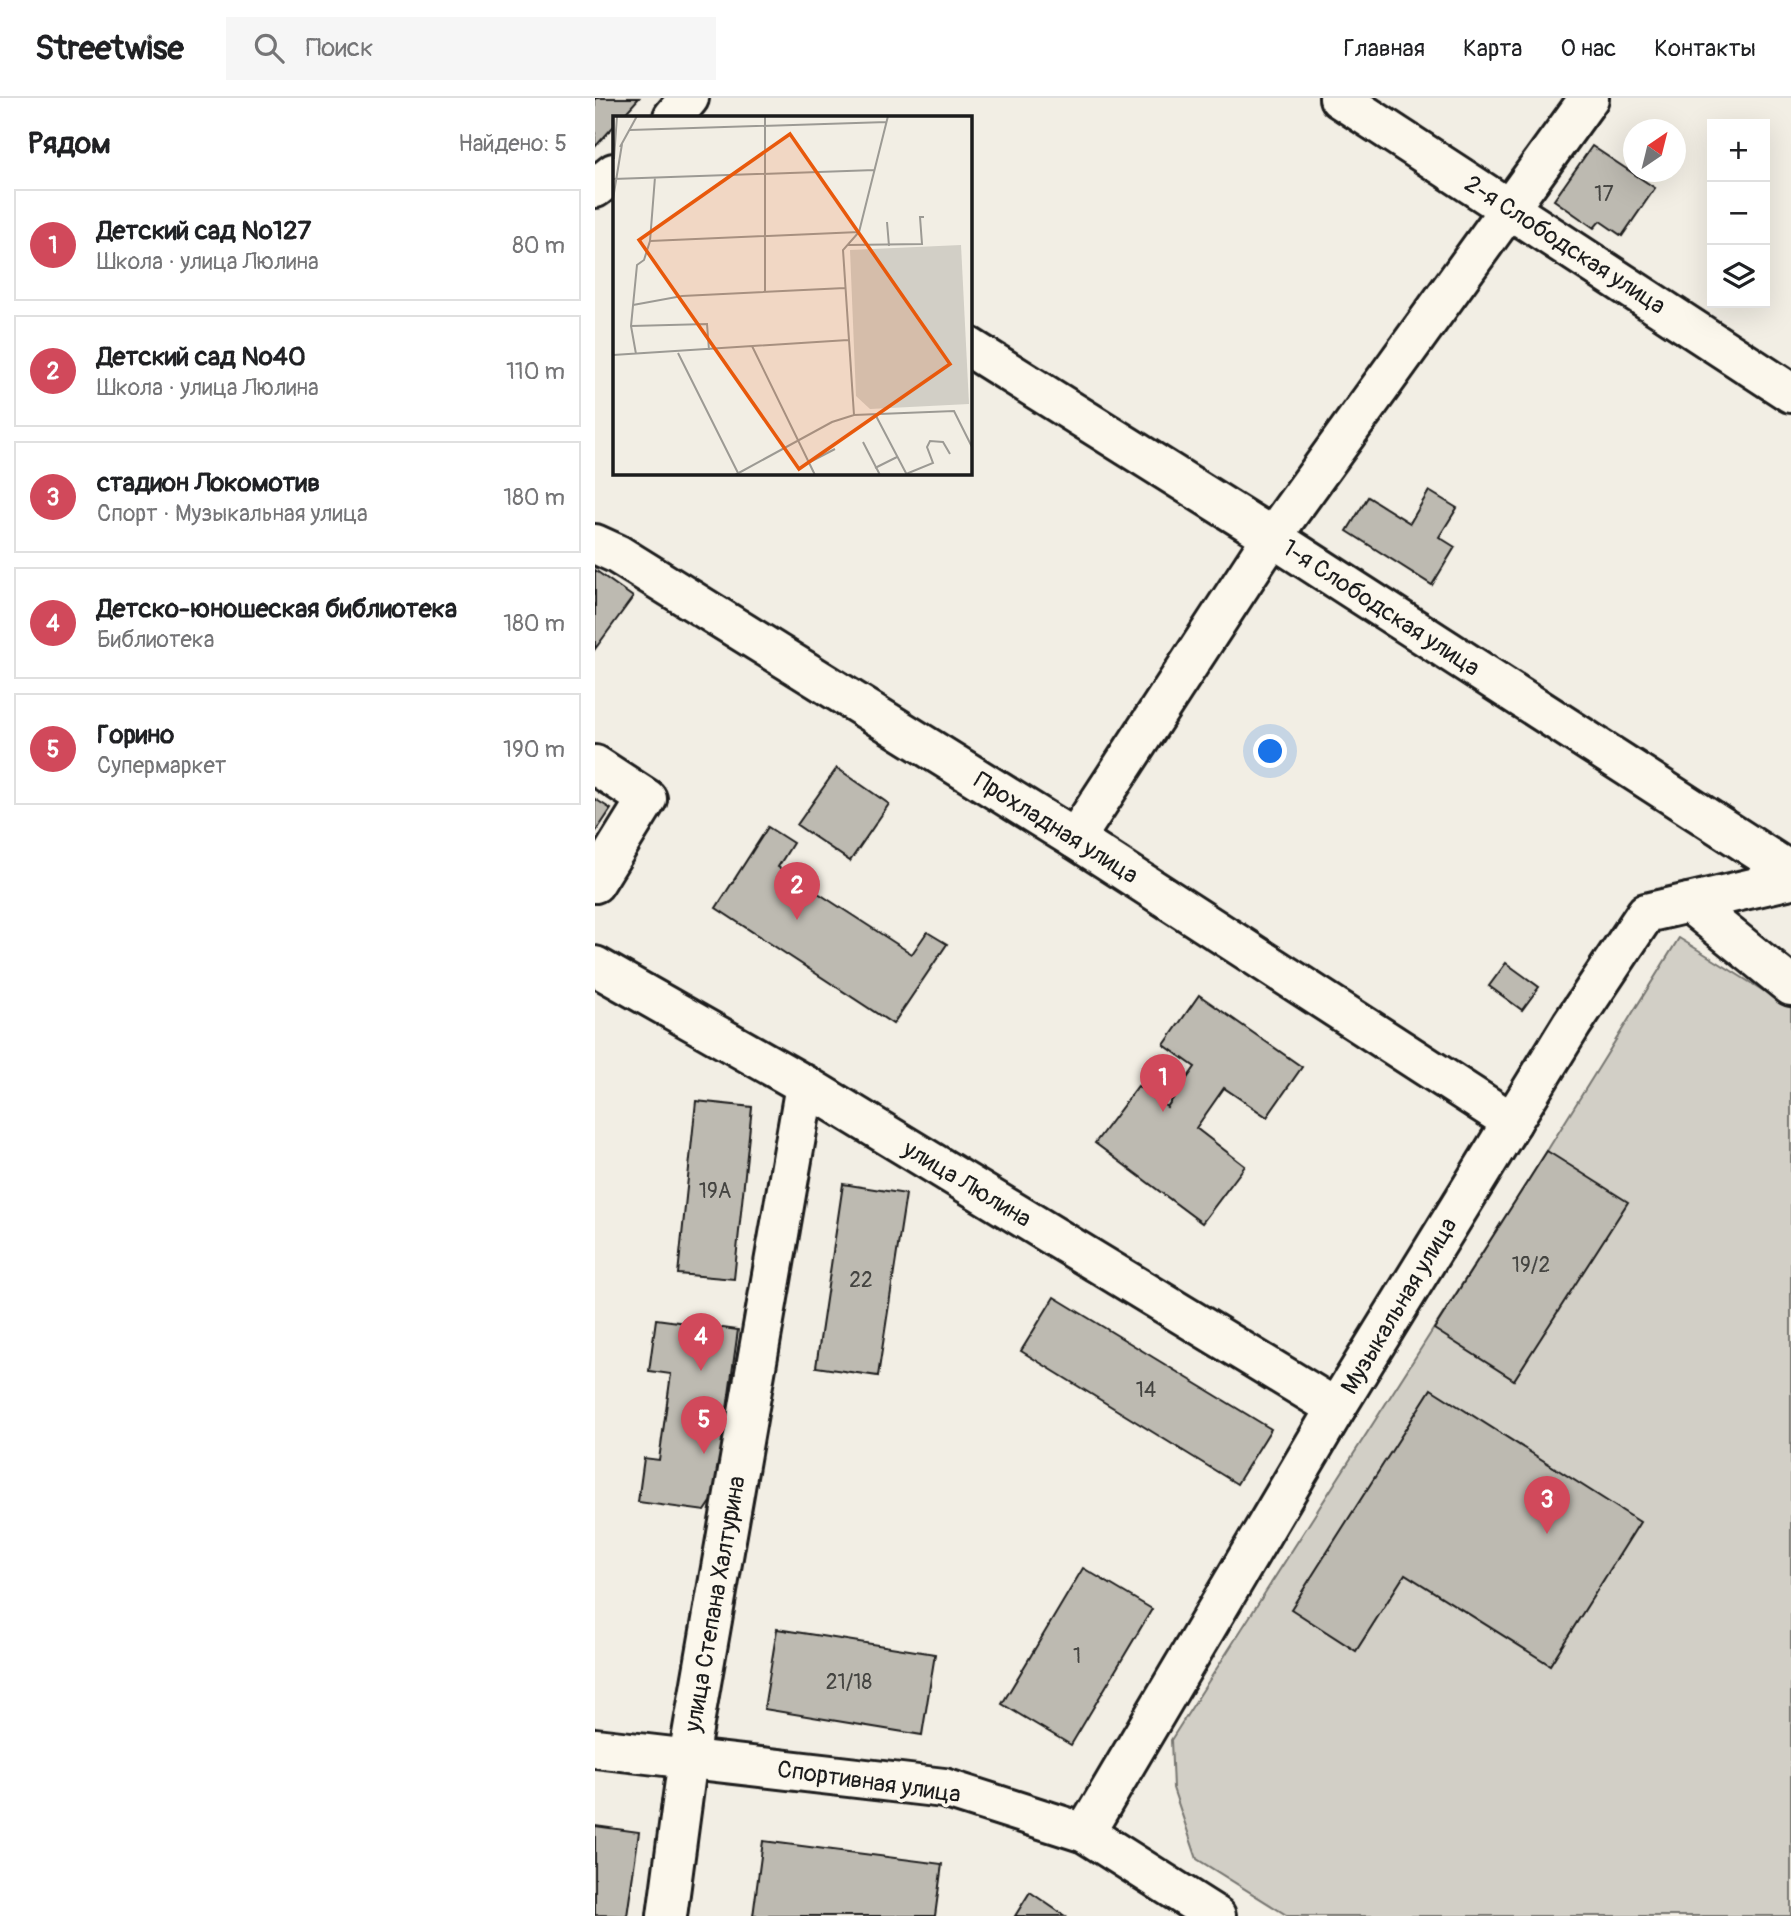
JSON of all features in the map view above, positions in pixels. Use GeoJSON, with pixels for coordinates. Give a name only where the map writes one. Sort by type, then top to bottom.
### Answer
{"type":"FeatureCollection","features":[{"type":"Feature","properties":{"kind":"street"},"geometry":{"type":"LineString","coordinates":[[674,116],[689,98]]}},
{"type":"Feature","properties":{"kind":"street","name":"2-я Слободская улица"},"geometry":{"type":"LineString","coordinates":[[1339,98],[1791,393]]}},
{"type":"Feature","properties":{"kind":"street"},"geometry":{"type":"LineString","coordinates":[[1075,839],[1272,537],[1589,98]]}},
{"type":"Feature","properties":{"kind":"street"},"geometry":{"type":"LineString","coordinates":[[595,188],[613,174]]}},
{"type":"Feature","properties":{"kind":"street","name":"1-я Слободская улица"},"geometry":{"type":"LineString","coordinates":[[971,348],[1272,537],[1791,872]]}},
{"type":"Feature","properties":{"kind":"street","name":"Прохладная улица"},"geometry":{"type":"LineString","coordinates":[[595,544],[617,554],[1075,839],[1512,1122]]}},
{"type":"Feature","properties":{"kind":"street"},"geometry":{"type":"LineString","coordinates":[[595,765],[647,799],[595,883]]}},
{"type":"Feature","properties":{"kind":"street","name":"Музыкальная улица"},"geometry":{"type":"LineString","coordinates":[[1085,1833],[1336,1408],[1572,1024],[1646,913],[1791,879]]}},
{"type":"Feature","properties":{"kind":"street"},"geometry":{"type":"LineString","coordinates":[[1689,903],[1791,986]]}},
{"type":"Feature","properties":{"kind":"street","name":"улица Люлина"},"geometry":{"type":"LineString","coordinates":[[595,966],[804,1085],[1336,1408]]}},
{"type":"Feature","properties":{"kind":"street","name":"улица Степана Халтурина"},"geometry":{"type":"LineString","coordinates":[[670,1916],[688,1758],[804,1085]]}},
{"type":"Feature","properties":{"kind":"street","name":"Спортивная улица"},"geometry":{"type":"LineString","coordinates":[[595,1748],[944,1788],[1085,1833],[1206,1913]]}},
{"type":"Feature","properties":{"kind":"shaded area"},"geometry":{"type":"Polygon","coordinates":[[[1679,938],[1791,1008],[1791,1916],[1288,1916],[1197,1859],[1173,1788],[1171,1740],[1547,1151],[1679,938]]]}},
{"type":"Feature","properties":{"kind":"building"},"geometry":{"type":"Polygon","coordinates":[[[595,98],[639,98],[623,116],[613,116],[613,127],[595,147],[595,98]]]}},
{"type":"Feature","properties":{"kind":"building"},"geometry":{"type":"Polygon","coordinates":[[[1592,146],[1623,167],[1623,182],[1646,182],[1655,188],[1622,236],[1600,221],[1594,228],[1554,200],[1592,146]]]}},
{"type":"Feature","properties":{"kind":"building"},"geometry":{"type":"Polygon","coordinates":[[[1429,491],[1457,508],[1439,537],[1455,547],[1432,585],[1347,531],[1368,497],[1410,523],[1429,491]]]}},
{"type":"Feature","properties":{"kind":"building"},"geometry":{"type":"Polygon","coordinates":[[[595,570],[633,597],[595,649],[595,570]]]}},
{"type":"Feature","properties":{"kind":"building"},"geometry":{"type":"Polygon","coordinates":[[[837,768],[889,804],[850,861],[797,825],[837,768]]]}},
{"type":"Feature","properties":{"kind":"building"},"geometry":{"type":"Polygon","coordinates":[[[595,799],[611,809],[595,833],[595,799]]]}},
{"type":"Feature","properties":{"kind":"building"},"geometry":{"type":"Polygon","coordinates":[[[768,827],[793,843],[778,867],[912,954],[927,932],[947,944],[893,1024],[716,908],[768,827]]]}},
{"type":"Feature","properties":{"kind":"building"},"geometry":{"type":"Polygon","coordinates":[[[1506,963],[1539,987],[1522,1010],[1489,986],[1506,963]]]}},
{"type":"Feature","properties":{"kind":"building"},"geometry":{"type":"Polygon","coordinates":[[[1199,995],[1302,1067],[1267,1117],[1224,1088],[1196,1128],[1245,1166],[1202,1223],[1095,1143],[1138,1086],[1167,1107],[1195,1067],[1164,1045],[1199,995]]]}},
{"type":"Feature","properties":{"kind":"building"},"geometry":{"type":"Polygon","coordinates":[[[696,1101],[752,1107],[734,1279],[678,1274],[696,1101]]]}},
{"type":"Feature","properties":{"kind":"building"},"geometry":{"type":"Polygon","coordinates":[[[1547,1151],[1628,1202],[1514,1380],[1434,1329],[1547,1151]]]}},
{"type":"Feature","properties":{"kind":"building"},"geometry":{"type":"Polygon","coordinates":[[[843,1184],[906,1194],[878,1376],[816,1367],[843,1184]]]}},
{"type":"Feature","properties":{"kind":"building"},"geometry":{"type":"Polygon","coordinates":[[[1054,1297],[1271,1429],[1237,1484],[1021,1351],[1054,1297]]]}},
{"type":"Feature","properties":{"kind":"building"},"geometry":{"type":"Polygon","coordinates":[[[656,1319],[738,1330],[715,1496],[705,1511],[638,1502],[644,1458],[659,1460],[671,1374],[649,1371],[656,1319]]]}},
{"type":"Feature","properties":{"kind":"building"},"geometry":{"type":"Polygon","coordinates":[[[1431,1389],[1640,1522],[1550,1665],[1405,1574],[1356,1651],[1291,1609],[1431,1389]]]}},
{"type":"Feature","properties":{"kind":"building"},"geometry":{"type":"Polygon","coordinates":[[[1083,1568],[1152,1609],[1071,1745],[1002,1704],[1083,1568]]]}},
{"type":"Feature","properties":{"kind":"building"},"geometry":{"type":"Polygon","coordinates":[[[777,1629],[935,1654],[922,1735],[764,1709],[777,1629]]]}},
{"type":"Feature","properties":{"kind":"building"},"geometry":{"type":"Polygon","coordinates":[[[595,1826],[639,1832],[627,1916],[595,1915],[595,1826]]]}},
{"type":"Feature","properties":{"kind":"building"},"geometry":{"type":"Polygon","coordinates":[[[763,1841],[942,1864],[935,1916],[753,1916],[763,1841]]]}},
{"type":"Feature","properties":{"kind":"building"},"geometry":{"type":"Polygon","coordinates":[[[1030,1892],[1065,1916],[1015,1916],[1030,1892]]]}},
{"type":"Feature","properties":{"kind":"place","name":"Детский сад №40"},"geometry":{"type":"Point","coordinates":[797,920]}},
{"type":"Feature","properties":{"kind":"place","name":"Детский сад №127"},"geometry":{"type":"Point","coordinates":[1163,1112]}},
{"type":"Feature","properties":{"kind":"place","name":"Детско-юношеская библиотека"},"geometry":{"type":"Point","coordinates":[701,1371]}},
{"type":"Feature","properties":{"kind":"place","name":"Горино"},"geometry":{"type":"Point","coordinates":[704,1454]}},
{"type":"Feature","properties":{"kind":"place","name":"стадион Локомотив"},"geometry":{"type":"Point","coordinates":[1547,1534]}}]}
